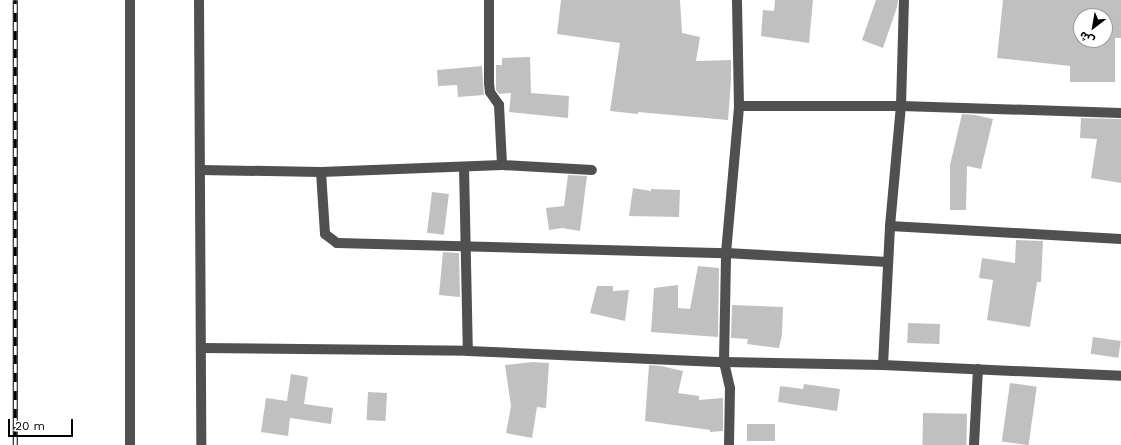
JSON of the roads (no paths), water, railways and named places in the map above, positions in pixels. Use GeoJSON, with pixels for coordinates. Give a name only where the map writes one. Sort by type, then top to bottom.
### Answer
{"type":"FeatureCollection","features":[{"type":"Feature","properties":{"kind":"street"},"geometry":{"type":"LineString","coordinates":[[130,0],[130,445]]}},
{"type":"Feature","properties":{"kind":"street"},"geometry":{"type":"LineString","coordinates":[[199,0],[201,445]]}},
{"type":"Feature","properties":{"kind":"street"},"geometry":{"type":"LineString","coordinates":[[489,0],[488,83],[491,95],[499,105],[502,165]]}},
{"type":"Feature","properties":{"kind":"street"},"geometry":{"type":"LineString","coordinates":[[729,445],[730,388],[724,362],[726,253],[739,106],[737,0]]}},
{"type":"Feature","properties":{"kind":"street"},"geometry":{"type":"LineString","coordinates":[[883,365],[890,226],[901,106],[904,0]]}},
{"type":"Feature","properties":{"kind":"street"},"geometry":{"type":"LineString","coordinates":[[739,106],[901,106],[1121,113]]}},
{"type":"Feature","properties":{"kind":"street"},"geometry":{"type":"LineString","coordinates":[[200,170],[321,172],[502,165],[592,170]]}},
{"type":"Feature","properties":{"kind":"street"},"geometry":{"type":"LineString","coordinates":[[464,167],[464,247],[468,351]]}},
{"type":"Feature","properties":{"kind":"street"},"geometry":{"type":"LineString","coordinates":[[321,172],[325,234],[337,243],[726,253],[888,262]]}},
{"type":"Feature","properties":{"kind":"street"},"geometry":{"type":"LineString","coordinates":[[890,226],[1121,239]]}},
{"type":"Feature","properties":{"kind":"street"},"geometry":{"type":"LineString","coordinates":[[201,348],[468,351],[724,362],[883,365],[1121,376]]}},
{"type":"Feature","properties":{"kind":"street"},"geometry":{"type":"LineString","coordinates":[[974,445],[978,369]]}},
{"type":"Feature","properties":{"kind":"railway"},"geometry":{"type":"LineString","coordinates":[[15,0],[15,445]]}}]}
